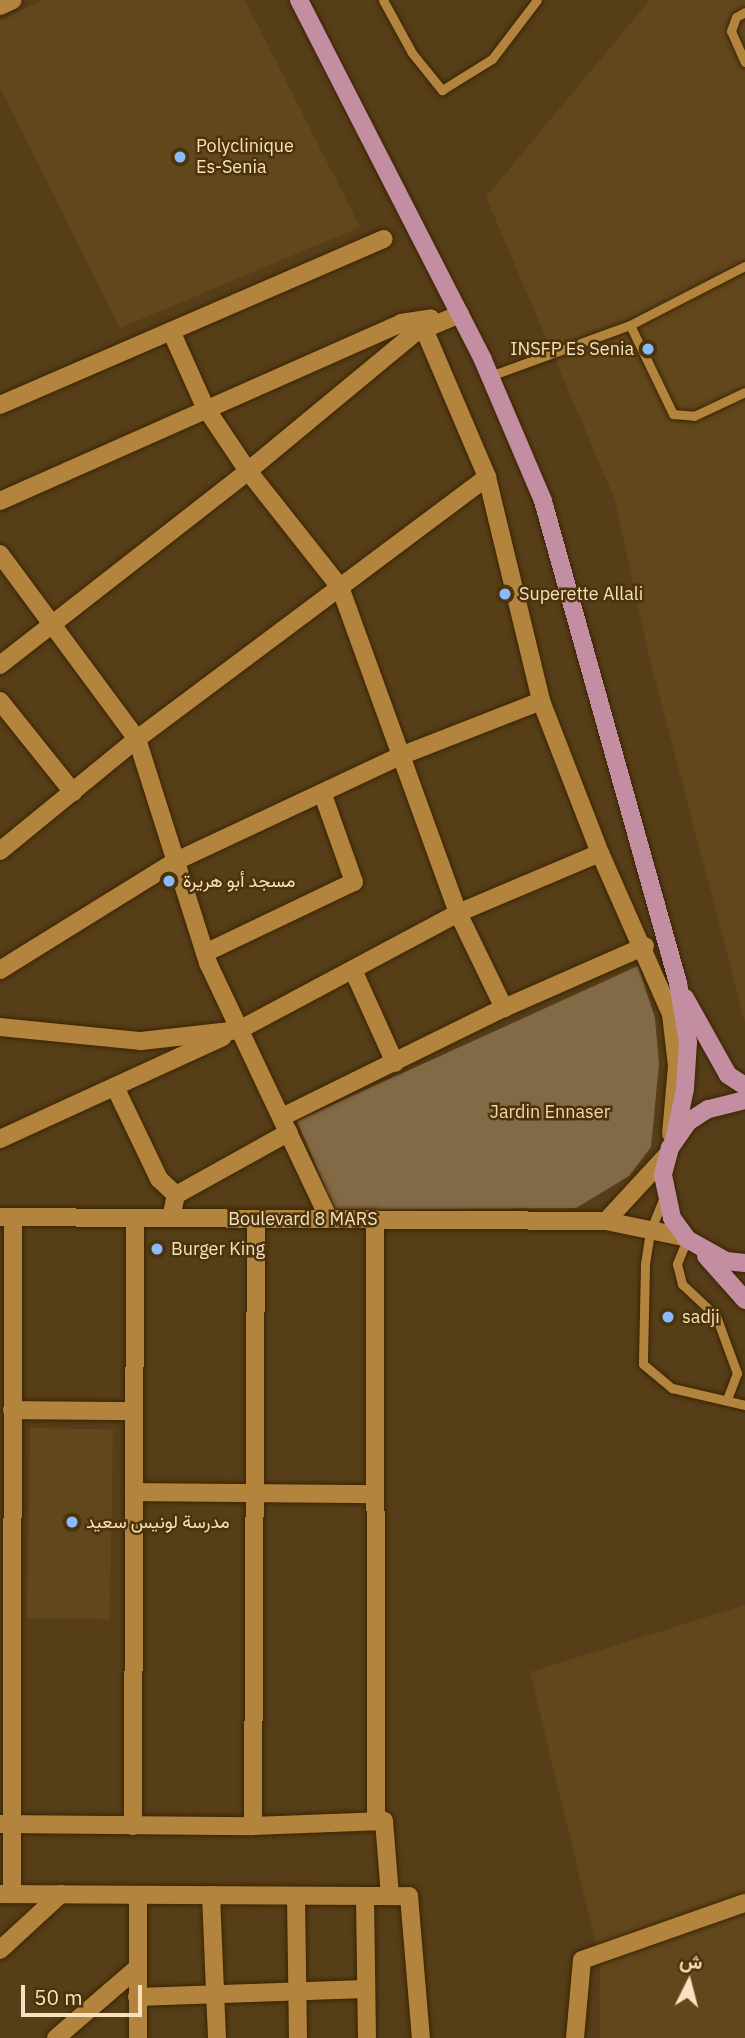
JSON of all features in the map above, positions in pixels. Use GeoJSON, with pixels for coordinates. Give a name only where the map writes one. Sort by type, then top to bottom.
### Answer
{"type":"FeatureCollection","features":[{"type":"Feature","properties":{"kind":"main road"},"geometry":{"type":"LineString","coordinates":[[299,0],[460,314],[490,376],[543,501],[678,984],[688,1042],[685,1089],[670,1148],[664,1197],[691,1242],[745,1300]]}},
{"type":"Feature","properties":{"kind":"main road"},"geometry":{"type":"LineString","coordinates":[[678,984],[728,1075],[745,1086]]}},
{"type":"Feature","properties":{"kind":"main road"},"geometry":{"type":"LineString","coordinates":[[670,1148],[708,1109],[745,1100]]}},
{"type":"Feature","properties":{"kind":"main road"},"geometry":{"type":"LineString","coordinates":[[691,1242],[726,1261],[745,1263]]}},
{"type":"Feature","properties":{"kind":"street"},"geometry":{"type":"LineString","coordinates":[[0,6],[13,0]]}},
{"type":"Feature","properties":{"kind":"street"},"geometry":{"type":"LineString","coordinates":[[0,405],[384,239]]}},
{"type":"Feature","properties":{"kind":"street"},"geometry":{"type":"LineString","coordinates":[[0,665],[424,329],[460,314]]}},
{"type":"Feature","properties":{"kind":"street"},"geometry":{"type":"LineString","coordinates":[[0,501],[205,407],[401,323],[460,314]]}},
{"type":"Feature","properties":{"kind":"street"},"geometry":{"type":"LineString","coordinates":[[424,329],[487,477],[541,701],[600,853],[645,946],[671,1014],[677,1066],[670,1148],[606,1221]]}},
{"type":"Feature","properties":{"kind":"street"},"geometry":{"type":"LineString","coordinates":[[170,331],[205,407],[248,471],[340,587],[458,914],[504,1008]]}},
{"type":"Feature","properties":{"kind":"street"},"geometry":{"type":"LineString","coordinates":[[0,851],[137,739],[487,477]]}},
{"type":"Feature","properties":{"kind":"street"},"geometry":{"type":"LineString","coordinates":[[0,554],[54,623],[137,739],[205,953],[329,1219]]}},
{"type":"Feature","properties":{"kind":"street"},"geometry":{"type":"LineString","coordinates":[[0,701],[73,792]]}},
{"type":"Feature","properties":{"kind":"street"},"geometry":{"type":"LineString","coordinates":[[0,970],[176,861],[323,795],[400,756],[541,701]]}},
{"type":"Feature","properties":{"kind":"street"},"geometry":{"type":"LineString","coordinates":[[205,953],[354,883],[323,795]]}},
{"type":"Feature","properties":{"kind":"street"},"geometry":{"type":"LineString","coordinates":[[0,1139],[239,1030],[458,914],[600,853]]}},
{"type":"Feature","properties":{"kind":"street"},"geometry":{"type":"LineString","coordinates":[[172,1218],[176,1195],[286,1124],[395,1063],[504,1008],[645,946]]}},
{"type":"Feature","properties":{"kind":"street"},"geometry":{"type":"LineString","coordinates":[[352,970],[395,1063]]}},
{"type":"Feature","properties":{"kind":"street"},"geometry":{"type":"LineString","coordinates":[[0,1027],[141,1041],[239,1030]]}},
{"type":"Feature","properties":{"kind":"street"},"geometry":{"type":"LineString","coordinates":[[115,1087],[159,1179],[176,1195]]}},
{"type":"Feature","properties":{"kind":"street"},"geometry":{"type":"LineString","coordinates":[[6,1217],[12,1410],[6,1485],[6,1894],[409,1896],[421,2038]]}},
{"type":"Feature","properties":{"kind":"street","name":"Boulevard 8 MARS"},"geometry":{"type":"LineString","coordinates":[[6,1217],[606,1221],[691,1242]]}},
{"type":"Feature","properties":{"kind":"street"},"geometry":{"type":"LineString","coordinates":[[133,1826],[135,1218]]}},
{"type":"Feature","properties":{"kind":"street"},"geometry":{"type":"LineString","coordinates":[[253,1826],[256,1219]]}},
{"type":"Feature","properties":{"kind":"street"},"geometry":{"type":"LineString","coordinates":[[375,1219],[373,1494],[376,1821]]}},
{"type":"Feature","properties":{"kind":"street"},"geometry":{"type":"LineString","coordinates":[[12,1410],[134,1411]]}},
{"type":"Feature","properties":{"kind":"street"},"geometry":{"type":"LineString","coordinates":[[134,1492],[373,1494]]}},
{"type":"Feature","properties":{"kind":"street"},"geometry":{"type":"LineString","coordinates":[[6,1825],[253,1826],[376,1821],[387,1825],[390,1896]]}},
{"type":"Feature","properties":{"kind":"street"},"geometry":{"type":"LineString","coordinates":[[0,1950],[61,1894]]}},
{"type":"Feature","properties":{"kind":"street"},"geometry":{"type":"LineString","coordinates":[[138,1895],[138,2038]]}},
{"type":"Feature","properties":{"kind":"street"},"geometry":{"type":"LineString","coordinates":[[211,1895],[217,2038]]}},
{"type":"Feature","properties":{"kind":"street"},"geometry":{"type":"LineString","coordinates":[[296,1896],[298,2038]]}},
{"type":"Feature","properties":{"kind":"street"},"geometry":{"type":"LineString","coordinates":[[365,1896],[367,2038]]}},
{"type":"Feature","properties":{"kind":"street"},"geometry":{"type":"LineString","coordinates":[[575,2038],[582,1960],[745,1903]]}},
{"type":"Feature","properties":{"kind":"street"},"geometry":{"type":"LineString","coordinates":[[56,2038],[137,1968]]}},
{"type":"Feature","properties":{"kind":"street"},"geometry":{"type":"LineString","coordinates":[[137,1997],[365,1989]]}},
{"type":"Feature","properties":{"kind":"lane"},"geometry":{"type":"LineString","coordinates":[[383,0],[412,53],[442,90],[492,59],[537,0]]}},
{"type":"Feature","properties":{"kind":"lane"},"geometry":{"type":"LineString","coordinates":[[745,12],[736,17],[731,31],[745,62]]}},
{"type":"Feature","properties":{"kind":"lane"},"geometry":{"type":"LineString","coordinates":[[490,376],[630,325],[745,267]]}},
{"type":"Feature","properties":{"kind":"lane"},"geometry":{"type":"LineString","coordinates":[[630,325],[673,414],[694,416],[745,392]]}},
{"type":"Feature","properties":{"kind":"lane"},"geometry":{"type":"LineString","coordinates":[[664,1197],[650,1232],[645,1265],[643,1364],[672,1388],[745,1405]]}},
{"type":"Feature","properties":{"kind":"lane"},"geometry":{"type":"LineString","coordinates":[[691,1242],[677,1264],[682,1284],[716,1316],[737,1373],[727,1399]]}},
{"type":"Feature","properties":{"kind":"shaded area","name":"Polyclinique Es-Senia"},"geometry":{"type":"Polygon","coordinates":[[[42,0],[245,0],[360,227],[120,328],[0,87],[0,21],[42,0]]]}},
{"type":"Feature","properties":{"kind":"shaded area","name":"INSFP Es Senia"},"geometry":{"type":"Polygon","coordinates":[[[650,0],[745,0],[745,1022],[649,656],[615,500],[486,197],[650,0]]]}},
{"type":"Feature","properties":{"kind":"shaded area","name":"مدرسة لونيس سعيد"},"geometry":{"type":"Polygon","coordinates":[[[30,1428],[113,1429],[110,1619],[27,1618],[30,1428]]]}},
{"type":"Feature","properties":{"kind":"shaded area"},"geometry":{"type":"Polygon","coordinates":[[[745,1605],[745,2038],[600,2038],[600,1961],[530,1672],[745,1605]]]}},
{"type":"Feature","properties":{"kind":"green space","name":"Jardin Ennaser"},"geometry":{"type":"Polygon","coordinates":[[[638,966],[655,1018],[659,1064],[651,1147],[629,1176],[576,1208],[335,1210],[297,1121],[638,966]]]}},
{"type":"Feature","properties":{"kind":"place","name":"Polyclinique Es-Senia"},"geometry":{"type":"Point","coordinates":[180,157]}},
{"type":"Feature","properties":{"kind":"place","name":"INSFP Es Senia"},"geometry":{"type":"Point","coordinates":[648,349]}},
{"type":"Feature","properties":{"kind":"place","name":"Superette Allali"},"geometry":{"type":"Point","coordinates":[505,594]}},
{"type":"Feature","properties":{"kind":"place","name":"مسجد أبو هريرة"},"geometry":{"type":"Point","coordinates":[169,881]}},
{"type":"Feature","properties":{"kind":"place","name":"Burger King"},"geometry":{"type":"Point","coordinates":[157,1249]}},
{"type":"Feature","properties":{"kind":"place","name":"sadji"},"geometry":{"type":"Point","coordinates":[668,1317]}},
{"type":"Feature","properties":{"kind":"place","name":"مدرسة لونيس سعيد"},"geometry":{"type":"Point","coordinates":[72,1522]}}]}
